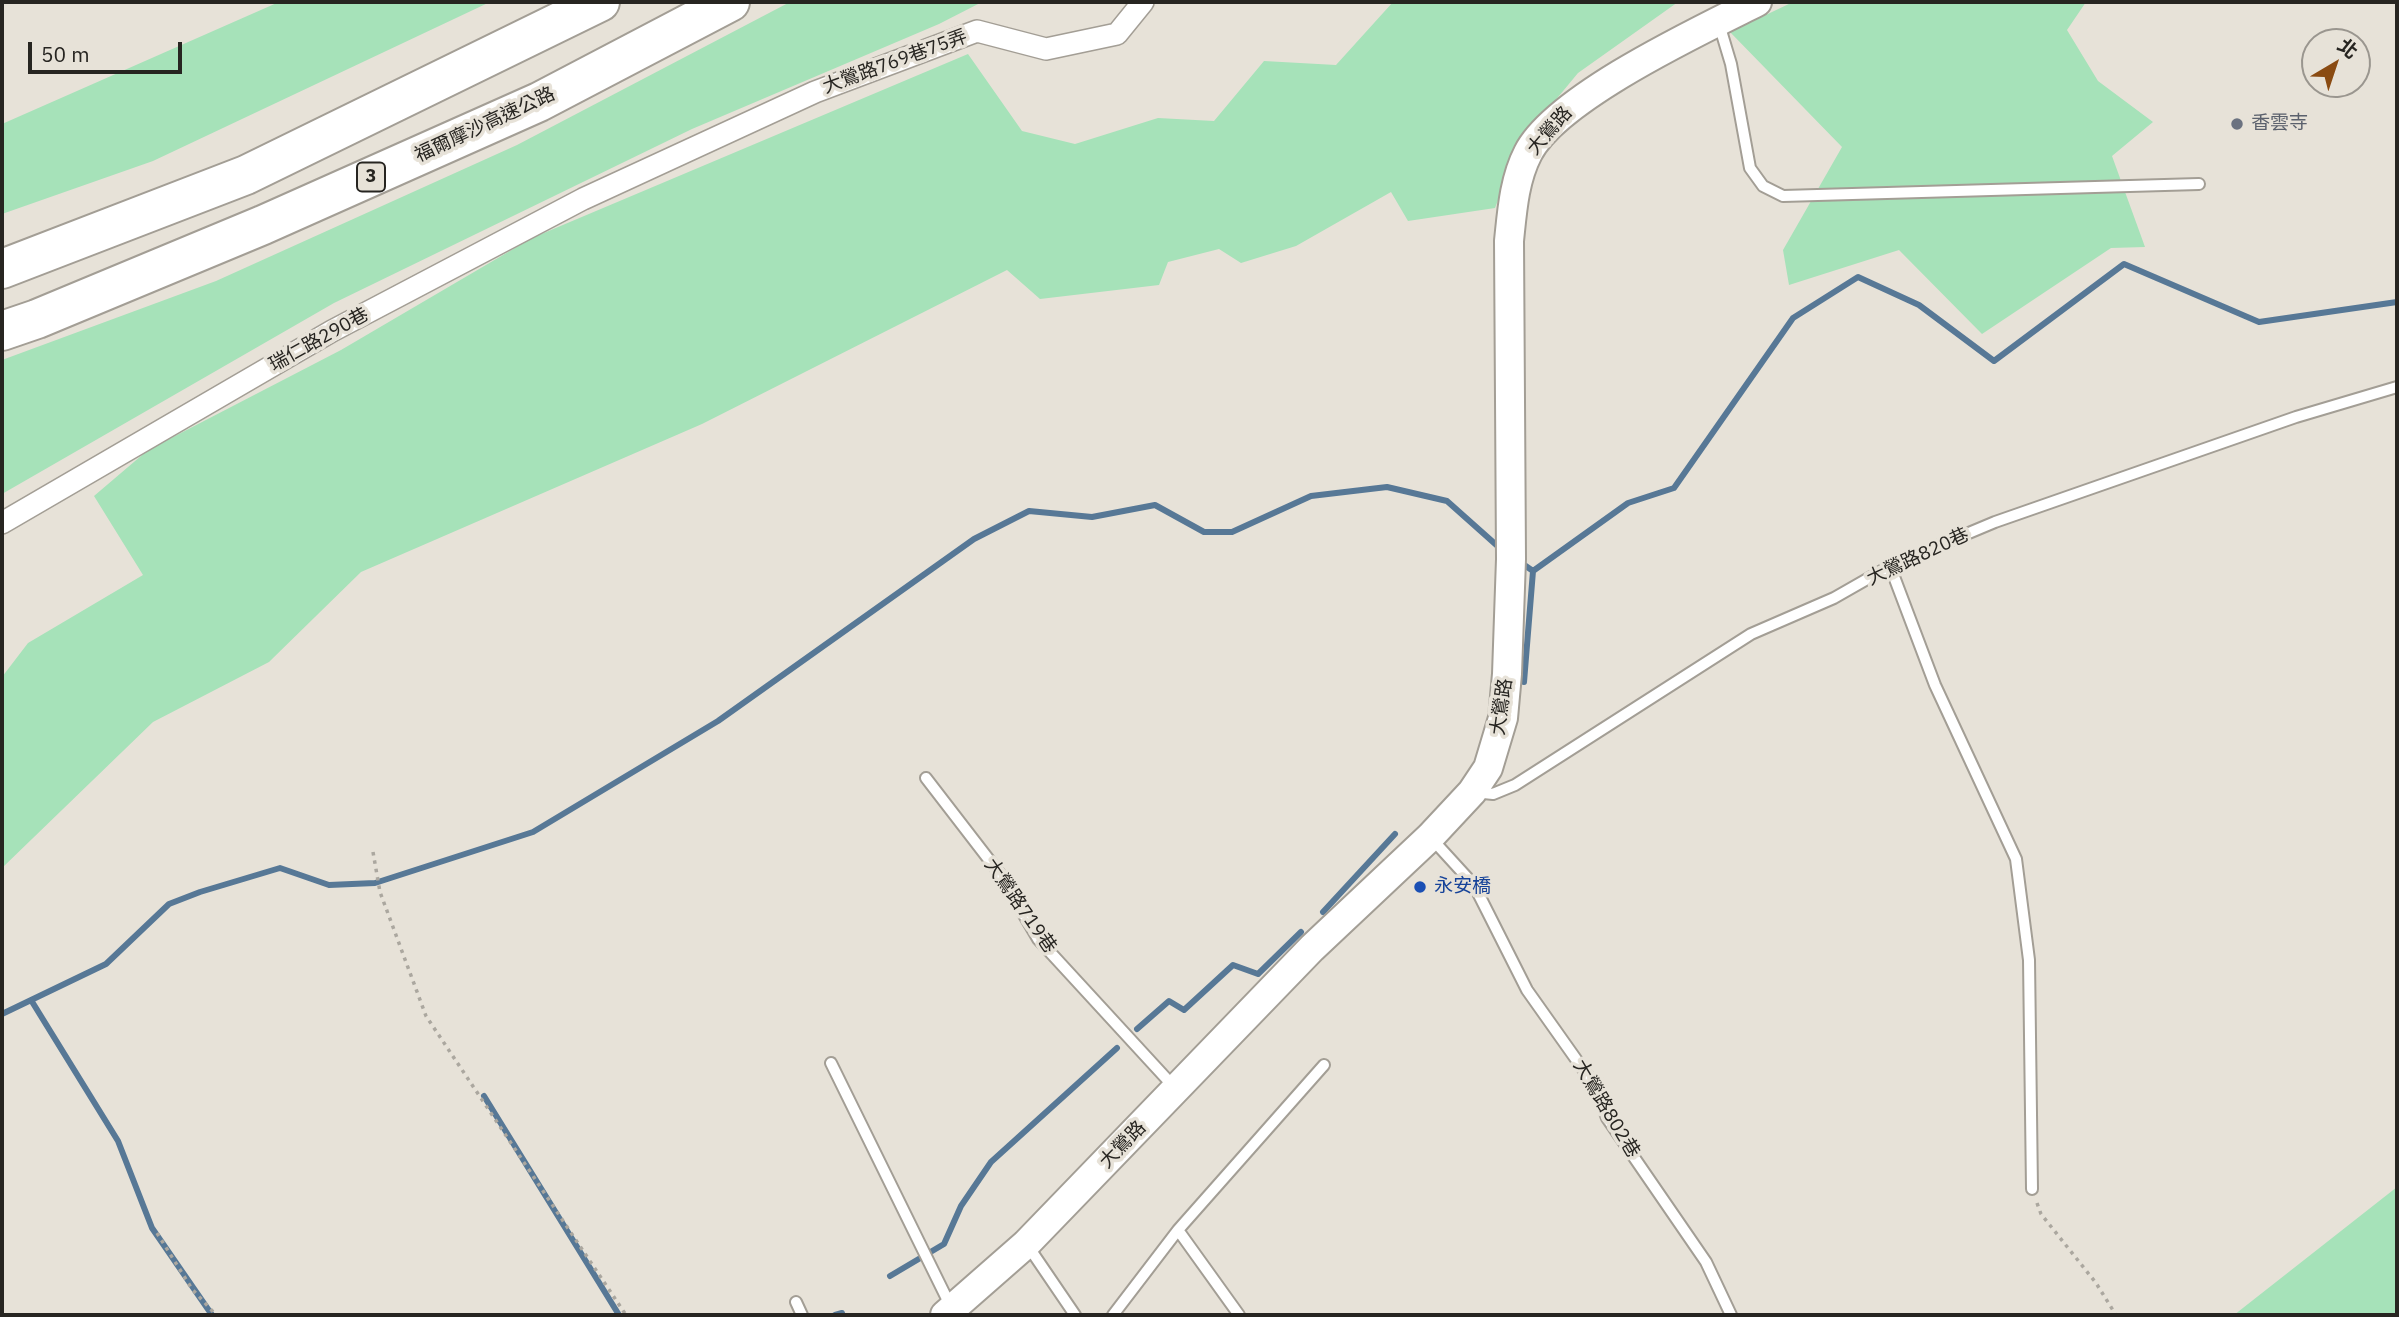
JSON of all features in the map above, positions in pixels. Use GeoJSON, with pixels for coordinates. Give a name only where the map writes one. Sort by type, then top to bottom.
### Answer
{"type":"FeatureCollection","features":[{"type":"Feature","properties":{"kind":"highway"},"geometry":{"type":"LineString","coordinates":[[2,269],[246,175],[600,2]]}},
{"type":"Feature","properties":{"kind":"highway","name":"福爾摩沙高速公路"},"geometry":{"type":"LineString","coordinates":[[2,331],[263,225],[539,102],[730,2]]}},
{"type":"Feature","properties":{"kind":"street","name":"大鶯路769巷75弄"},"geometry":{"type":"LineString","coordinates":[[645,171],[815,92],[977,32],[1046,49],[1117,34],[1143,2]]}},
{"type":"Feature","properties":{"kind":"street","name":"大鶯路"},"geometry":{"type":"LineString","coordinates":[[949,1312],[1026,1244],[1312,948],[1430,837],[1472,792],[1488,768],[1503,718],[1511,559],[1509,241],[1514,197],[1528,152],[1569,106],[1718,21],[1757,2]]}},
{"type":"Feature","properties":{"kind":"street","name":"瑞仁路290巷"},"geometry":{"type":"LineString","coordinates":[[2,523],[332,331],[583,199],[645,171]]}},
{"type":"Feature","properties":{"kind":"lane"},"geometry":{"type":"LineString","coordinates":[[1718,21],[1731,64],[1750,168],[1763,186],[1783,197],[2199,184]]}},
{"type":"Feature","properties":{"kind":"lane","name":"大鶯路820巷"},"geometry":{"type":"LineString","coordinates":[[1472,792],[1493,794],[1516,785],[1751,634],[1834,598],[1890,566],[1995,522],[2296,417],[2397,387]]}},
{"type":"Feature","properties":{"kind":"lane"},"geometry":{"type":"LineString","coordinates":[[1890,566],[1935,685],[2016,859],[2029,960],[2032,1189]]}},
{"type":"Feature","properties":{"kind":"lane","name":"大鶯路719巷"},"geometry":{"type":"LineString","coordinates":[[926,778],[1000,874],[1038,939],[1177,1090]]}},
{"type":"Feature","properties":{"kind":"lane","name":"大鶯路802巷"},"geometry":{"type":"LineString","coordinates":[[1430,837],[1474,886],[1527,990],[1595,1086],[1607,1118],[1706,1262],[1731,1315]]}},
{"type":"Feature","properties":{"kind":"lane"},"geometry":{"type":"LineString","coordinates":[[831,1063],[949,1312]]}},
{"type":"Feature","properties":{"kind":"lane"},"geometry":{"type":"LineString","coordinates":[[1114,1315],[1178,1230],[1324,1065]]}},
{"type":"Feature","properties":{"kind":"lane"},"geometry":{"type":"LineString","coordinates":[[1178,1230],[1238,1315]]}},
{"type":"Feature","properties":{"kind":"lane"},"geometry":{"type":"LineString","coordinates":[[1026,1244],[1075,1315]]}},
{"type":"Feature","properties":{"kind":"lane"},"geometry":{"type":"LineString","coordinates":[[796,1302],[802,1315]]}},
{"type":"Feature","properties":{"kind":"path"},"geometry":{"type":"LineString","coordinates":[[373,852],[379,888],[426,1016],[626,1315]]}},
{"type":"Feature","properties":{"kind":"path"},"geometry":{"type":"LineString","coordinates":[[2032,1189],[2041,1214],[2096,1283],[2116,1315]]}},
{"type":"Feature","properties":{"kind":"path"},"geometry":{"type":"LineString","coordinates":[[157,1233],[192,1289],[216,1315]]}},
{"type":"Feature","properties":{"kind":"green space"},"geometry":{"type":"Polygon","coordinates":[[[279,2],[490,2],[153,161],[2,214],[2,124],[279,2]]]}},
{"type":"Feature","properties":{"kind":"green space"},"geometry":{"type":"Polygon","coordinates":[[[790,2],[982,2],[939,24],[692,129],[334,303],[2,494],[2,360],[216,281],[517,145],[790,2]]]}},
{"type":"Feature","properties":{"kind":"green space"},"geometry":{"type":"Polygon","coordinates":[[[1393,2],[1678,2],[1578,73],[1520,143],[1495,208],[1408,221],[1391,192],[1296,246],[1241,263],[1219,249],[1168,262],[1159,285],[1040,299],[1007,270],[702,424],[361,572],[269,662],[153,722],[2,868],[2,677],[28,643],[143,575],[94,496],[148,450],[341,350],[532,238],[968,54],[1022,131],[1075,144],[1158,118],[1214,121],[1264,61],[1336,65],[1393,2]]]}},
{"type":"Feature","properties":{"kind":"green space"},"geometry":{"type":"Polygon","coordinates":[[[1793,2],[2086,2],[2067,30],[2098,81],[2153,122],[2112,156],[2145,247],[2111,248],[1982,334],[1899,250],[1789,285],[1783,250],[1842,147],[1730,32],[1793,2]]]}},
{"type":"Feature","properties":{"kind":"green space"},"geometry":{"type":"Polygon","coordinates":[[[2397,1187],[2397,1315],[2234,1315],[2397,1187]]]}},
{"type":"Feature","properties":{"kind":"waterway"},"geometry":{"type":"LineString","coordinates":[[1520,562],[1533,571],[1628,503],[1674,488],[1793,318],[1858,277],[1919,305],[1994,361],[2124,264],[2259,322],[2397,302]]}},
{"type":"Feature","properties":{"kind":"waterway"},"geometry":{"type":"LineString","coordinates":[[2,1014],[106,964],[169,904],[200,892],[280,868],[329,885],[375,883],[533,832],[718,721],[974,539],[1029,511],[1092,517],[1155,505],[1204,532],[1232,532],[1311,496],[1387,487],[1447,501],[1502,550]]}},
{"type":"Feature","properties":{"kind":"waterway"},"geometry":{"type":"LineString","coordinates":[[1524,682],[1533,571]]}},
{"type":"Feature","properties":{"kind":"waterway"},"geometry":{"type":"LineString","coordinates":[[1323,912],[1395,834]]}},
{"type":"Feature","properties":{"kind":"waterway"},"geometry":{"type":"LineString","coordinates":[[1137,1029],[1169,1001],[1184,1010],[1233,965],[1258,974],[1301,932]]}},
{"type":"Feature","properties":{"kind":"waterway"},"geometry":{"type":"LineString","coordinates":[[31,1000],[118,1141],[152,1228],[212,1315]]}},
{"type":"Feature","properties":{"kind":"waterway"},"geometry":{"type":"LineString","coordinates":[[890,1276],[944,1244],[961,1206],[991,1162],[1117,1048]]}},
{"type":"Feature","properties":{"kind":"waterway"},"geometry":{"type":"LineString","coordinates":[[484,1096],[619,1315]]}},
{"type":"Feature","properties":{"kind":"waterway"},"geometry":{"type":"LineString","coordinates":[[835,1315],[842,1313]]}},
{"type":"Feature","properties":{"kind":"place","name":"香雲寺"},"geometry":{"type":"Point","coordinates":[2237,124]}},
{"type":"Feature","properties":{"kind":"place","name":"永安橋"},"geometry":{"type":"Point","coordinates":[1420,887]}}]}
